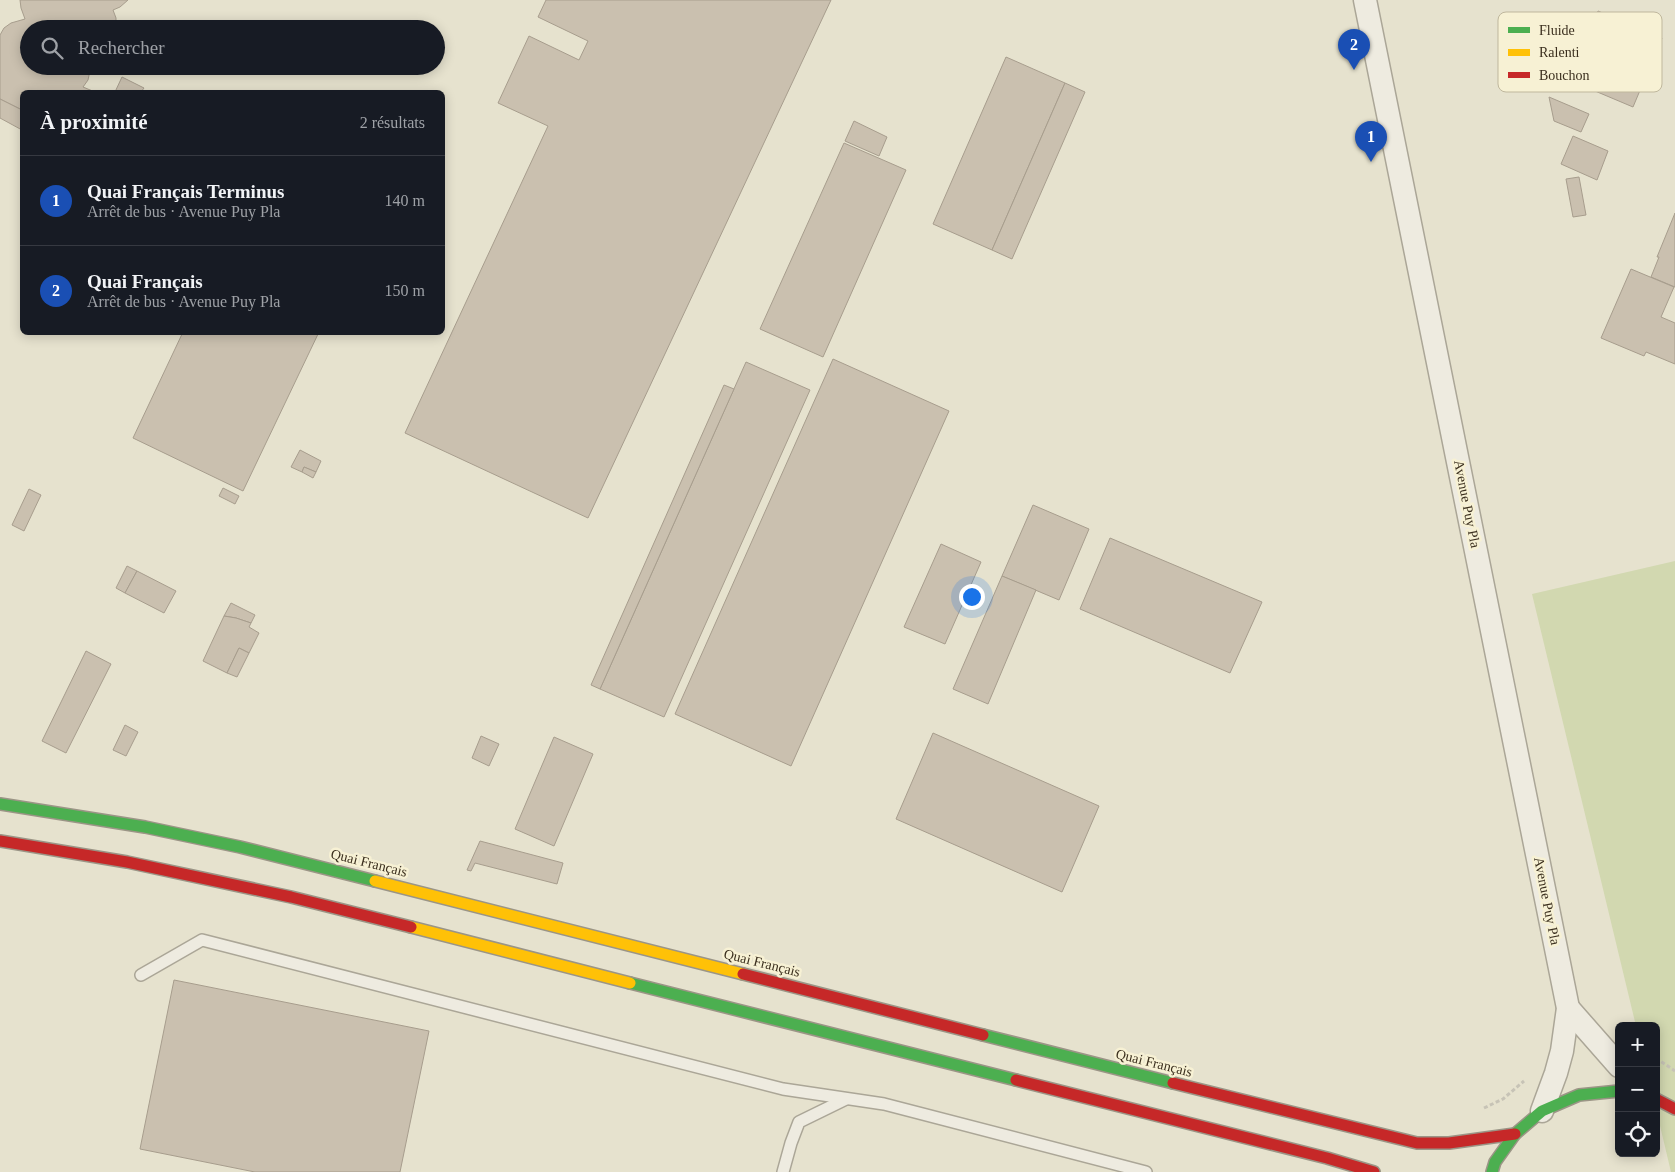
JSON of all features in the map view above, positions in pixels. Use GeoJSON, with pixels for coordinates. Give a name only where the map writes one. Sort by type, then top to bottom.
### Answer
{"type":"FeatureCollection","features":[{"type":"Feature","properties":{"kind":"main road","name":"Quai Français"},"geometry":{"type":"LineString","coordinates":[[0,804],[145,827],[240,847],[1384,1136],[1417,1143],[1449,1142],[1515,1134]]}},
{"type":"Feature","properties":{"kind":"main road"},"geometry":{"type":"LineString","coordinates":[[0,841],[127,862],[300,899],[1327,1158],[1374,1172]]}},
{"type":"Feature","properties":{"kind":"main road"},"geometry":{"type":"LineString","coordinates":[[1492,1172],[1496,1162],[1515,1134],[1542,1111],[1579,1095],[1615,1091]]}},
{"type":"Feature","properties":{"kind":"street","name":"Avenue Puy Pla"},"geometry":{"type":"LineString","coordinates":[[1365,0],[1568,1008],[1562,1051],[1542,1111]]}},
{"type":"Feature","properties":{"kind":"street","name":"Avenue Puy Pla"},"geometry":{"type":"LineString","coordinates":[[1568,1008],[1615,1061]]}},
{"type":"Feature","properties":{"kind":"lane"},"geometry":{"type":"LineString","coordinates":[[140,975],[202,940],[783,1089],[884,1104],[1146,1172]]}},
{"type":"Feature","properties":{"kind":"lane"},"geometry":{"type":"LineString","coordinates":[[783,1172],[799,1122],[846,1099]]}},
{"type":"Feature","properties":{"kind":"path"},"geometry":{"type":"LineString","coordinates":[[1660,1061],[1675,1071]]}},
{"type":"Feature","properties":{"kind":"green space"},"geometry":{"type":"Polygon","coordinates":[[[1675,561],[1675,1172],[1671,1172],[1660,1126],[1660,1022],[1635,1022],[1532,594],[1675,561]]]}},
{"type":"Feature","properties":{"kind":"building"},"geometry":{"type":"Polygon","coordinates":[[[20,0],[128,0],[113,10],[116,20],[22,20],[25,19],[20,0]]]}},
{"type":"Feature","properties":{"kind":"building"},"geometry":{"type":"Polygon","coordinates":[[[546,0],[831,0],[588,518],[405,433],[548,126],[498,103],[529,36],[579,60],[588,41],[538,17],[546,0]]]}},
{"type":"Feature","properties":{"kind":"building"},"geometry":{"type":"Polygon","coordinates":[[[20,20],[20,75],[89,75],[83,87],[90,90],[20,90],[20,109],[0,99],[0,35],[4,28],[11,23],[20,20]]]}},
{"type":"Feature","properties":{"kind":"building"},"geometry":{"type":"Polygon","coordinates":[[[1006,57],[1065,83],[992,250],[933,224],[1006,57]]]}},
{"type":"Feature","properties":{"kind":"building"},"geometry":{"type":"Polygon","coordinates":[[[122,77],[144,88],[142,90],[116,90],[122,77]]]}},
{"type":"Feature","properties":{"kind":"building"},"geometry":{"type":"Polygon","coordinates":[[[1065,83],[1085,92],[1012,259],[992,250],[1065,83]]]}},
{"type":"Feature","properties":{"kind":"building"},"geometry":{"type":"Polygon","coordinates":[[[1597,92],[1639,92],[1633,107],[1597,92]]]}},
{"type":"Feature","properties":{"kind":"building"},"geometry":{"type":"Polygon","coordinates":[[[1549,97],[1589,114],[1581,132],[1554,121],[1549,97]]]}},
{"type":"Feature","properties":{"kind":"building"},"geometry":{"type":"Polygon","coordinates":[[[0,99],[20,109],[20,129],[0,118],[0,99]]]}},
{"type":"Feature","properties":{"kind":"building"},"geometry":{"type":"Polygon","coordinates":[[[854,121],[887,137],[879,156],[845,141],[854,121]]]}},
{"type":"Feature","properties":{"kind":"building"},"geometry":{"type":"Polygon","coordinates":[[[1573,136],[1608,151],[1597,180],[1561,164],[1573,136]]]}},
{"type":"Feature","properties":{"kind":"building"},"geometry":{"type":"Polygon","coordinates":[[[844,143],[906,170],[823,357],[760,329],[844,143]]]}},
{"type":"Feature","properties":{"kind":"building"},"geometry":{"type":"Polygon","coordinates":[[[1579,177],[1586,215],[1573,217],[1566,179],[1579,177]]]}},
{"type":"Feature","properties":{"kind":"building"},"geometry":{"type":"Polygon","coordinates":[[[1675,213],[1675,287],[1651,277],[1675,213]]]}},
{"type":"Feature","properties":{"kind":"building"},"geometry":{"type":"Polygon","coordinates":[[[1631,269],[1674,287],[1661,317],[1675,323],[1675,364],[1646,352],[1644,356],[1601,338],[1631,269]]]}},
{"type":"Feature","properties":{"kind":"building"},"geometry":{"type":"Polygon","coordinates":[[[182,335],[318,335],[243,491],[133,438],[182,335]]]}},
{"type":"Feature","properties":{"kind":"building"},"geometry":{"type":"Polygon","coordinates":[[[833,359],[949,411],[791,766],[675,714],[833,359]]]}},
{"type":"Feature","properties":{"kind":"building"},"geometry":{"type":"Polygon","coordinates":[[[746,362],[810,390],[664,717],[600,689],[746,362]]]}},
{"type":"Feature","properties":{"kind":"building"},"geometry":{"type":"Polygon","coordinates":[[[724,385],[734,389],[600,689],[591,685],[724,385]]]}},
{"type":"Feature","properties":{"kind":"building"},"geometry":{"type":"Polygon","coordinates":[[[300,450],[321,461],[316,472],[304,467],[302,472],[291,467],[300,450]]]}},
{"type":"Feature","properties":{"kind":"building"},"geometry":{"type":"Polygon","coordinates":[[[304,467],[316,472],[313,478],[302,472],[304,467]]]}},
{"type":"Feature","properties":{"kind":"building"},"geometry":{"type":"Polygon","coordinates":[[[223,488],[239,496],[235,504],[219,496],[223,488]]]}},
{"type":"Feature","properties":{"kind":"building"},"geometry":{"type":"Polygon","coordinates":[[[29,489],[41,495],[24,531],[12,525],[29,489]]]}},
{"type":"Feature","properties":{"kind":"building"},"geometry":{"type":"Polygon","coordinates":[[[1033,505],[1089,529],[1059,600],[1002,576],[1033,505]]]}},
{"type":"Feature","properties":{"kind":"building"},"geometry":{"type":"Polygon","coordinates":[[[1110,538],[1262,602],[1230,673],[1080,609],[1110,538]]]}},
{"type":"Feature","properties":{"kind":"building"},"geometry":{"type":"Polygon","coordinates":[[[941,544],[981,562],[945,644],[904,627],[941,544]]]}},
{"type":"Feature","properties":{"kind":"building"},"geometry":{"type":"Polygon","coordinates":[[[127,566],[137,571],[125,593],[116,588],[127,566]]]}},
{"type":"Feature","properties":{"kind":"building"},"geometry":{"type":"Polygon","coordinates":[[[137,571],[176,591],[164,613],[125,593],[137,571]]]}},
{"type":"Feature","properties":{"kind":"building"},"geometry":{"type":"Polygon","coordinates":[[[1002,576],[1036,590],[988,704],[953,689],[1002,576]]]}},
{"type":"Feature","properties":{"kind":"building"},"geometry":{"type":"Polygon","coordinates":[[[231,603],[255,615],[251,623],[224,616],[231,603]]]}},
{"type":"Feature","properties":{"kind":"building"},"geometry":{"type":"Polygon","coordinates":[[[224,616],[251,623],[249,627],[259,633],[249,653],[239,648],[227,673],[203,661],[224,616]]]}},
{"type":"Feature","properties":{"kind":"building"},"geometry":{"type":"Polygon","coordinates":[[[239,648],[249,653],[237,677],[227,673],[239,648]]]}},
{"type":"Feature","properties":{"kind":"building"},"geometry":{"type":"Polygon","coordinates":[[[86,651],[111,664],[66,753],[42,741],[86,651]]]}},
{"type":"Feature","properties":{"kind":"building"},"geometry":{"type":"Polygon","coordinates":[[[125,725],[138,732],[126,756],[113,750],[125,725]]]}},
{"type":"Feature","properties":{"kind":"building"},"geometry":{"type":"Polygon","coordinates":[[[933,733],[1099,806],[1062,892],[896,819],[933,733]]]}},
{"type":"Feature","properties":{"kind":"building"},"geometry":{"type":"Polygon","coordinates":[[[481,736],[499,744],[489,766],[472,758],[481,736]]]}},
{"type":"Feature","properties":{"kind":"building"},"geometry":{"type":"Polygon","coordinates":[[[554,737],[593,754],[554,846],[515,829],[554,737]]]}},
{"type":"Feature","properties":{"kind":"building"},"geometry":{"type":"Polygon","coordinates":[[[480,841],[563,863],[557,884],[475,863],[471,871],[467,870],[480,841]]]}},
{"type":"Feature","properties":{"kind":"building"},"geometry":{"type":"Polygon","coordinates":[[[174,980],[429,1031],[400,1172],[255,1172],[140,1149],[174,980]]]}},
{"type":"Feature","properties":{"kind":"traffic: fast"},"geometry":{"type":"LineString","coordinates":[[0,804],[145,827],[240,847],[375,881]]}},
{"type":"Feature","properties":{"kind":"traffic: fast"},"geometry":{"type":"LineString","coordinates":[[630,983],[1016,1080]]}},
{"type":"Feature","properties":{"kind":"traffic: fast"},"geometry":{"type":"LineString","coordinates":[[983,1035],[1173,1083]]}},
{"type":"Feature","properties":{"kind":"traffic: fast"},"geometry":{"type":"LineString","coordinates":[[1492,1172],[1495,1162],[1515,1134],[1542,1111],[1579,1095],[1615,1091]]}},
{"type":"Feature","properties":{"kind":"traffic: slow"},"geometry":{"type":"LineString","coordinates":[[375,881],[743,974]]}},
{"type":"Feature","properties":{"kind":"traffic: slow"},"geometry":{"type":"LineString","coordinates":[[411,927],[630,983]]}},
{"type":"Feature","properties":{"kind":"traffic: jam"},"geometry":{"type":"LineString","coordinates":[[0,841],[127,862],[291,897],[411,927]]}},
{"type":"Feature","properties":{"kind":"traffic: jam"},"geometry":{"type":"LineString","coordinates":[[743,974],[983,1035]]}},
{"type":"Feature","properties":{"kind":"traffic: jam"},"geometry":{"type":"LineString","coordinates":[[1016,1080],[1327,1158],[1374,1172]]}},
{"type":"Feature","properties":{"kind":"traffic: jam"},"geometry":{"type":"LineString","coordinates":[[1173,1083],[1417,1143],[1449,1143],[1515,1134]]}},
{"type":"Feature","properties":{"kind":"traffic: jam"},"geometry":{"type":"LineString","coordinates":[[1660,1101],[1675,1109]]}},
{"type":"Feature","properties":{"kind":"place","name":"Quai Français"},"geometry":{"type":"Point","coordinates":[1354,70]}},
{"type":"Feature","properties":{"kind":"place","name":"Quai Français Terminus"},"geometry":{"type":"Point","coordinates":[1371,162]}}]}
